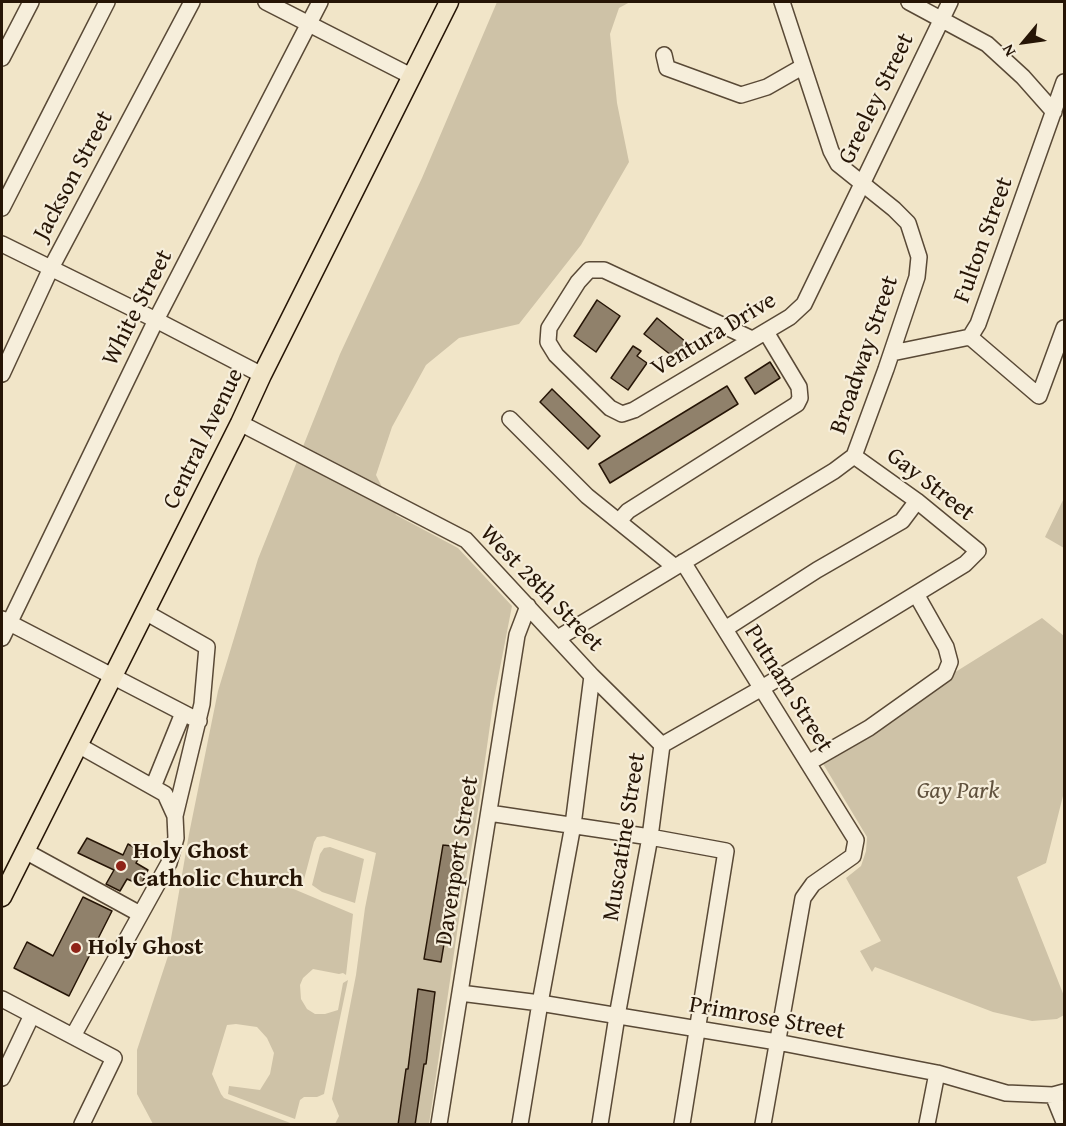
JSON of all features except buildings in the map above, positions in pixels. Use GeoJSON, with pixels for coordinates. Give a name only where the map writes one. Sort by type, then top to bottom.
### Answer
{"type":"FeatureCollection","features":[{"type":"Feature","properties":{"kind":"main road","name":"Central Avenue"},"geometry":{"type":"LineString","coordinates":[[2,897],[449,2]]}},
{"type":"Feature","properties":{"kind":"street"},"geometry":{"type":"LineString","coordinates":[[2,57],[31,2]]}},
{"type":"Feature","properties":{"kind":"street"},"geometry":{"type":"LineString","coordinates":[[2,208],[106,2]]}},
{"type":"Feature","properties":{"kind":"street","name":"Jackson Street"},"geometry":{"type":"LineString","coordinates":[[2,374],[51,268],[192,2]]}},
{"type":"Feature","properties":{"kind":"street"},"geometry":{"type":"LineString","coordinates":[[266,2],[411,76]]}},
{"type":"Feature","properties":{"kind":"street","name":"White Street"},"geometry":{"type":"LineString","coordinates":[[2,638],[5,621],[156,320],[320,2]]}},
{"type":"Feature","properties":{"kind":"street","name":"Broadway Street"},"geometry":{"type":"LineString","coordinates":[[558,638],[834,471],[854,456],[892,353],[917,277],[919,257],[908,223],[838,164],[831,151],[782,2]]}},
{"type":"Feature","properties":{"kind":"street"},"geometry":{"type":"LineString","coordinates":[[909,2],[987,44],[1023,77],[1054,112]]}},
{"type":"Feature","properties":{"kind":"street","name":"Greeley Street"},"geometry":{"type":"LineString","coordinates":[[861,184],[950,2]]}},
{"type":"Feature","properties":{"kind":"street"},"geometry":{"type":"LineString","coordinates":[[664,55],[666,68],[741,95],[767,87],[802,67]]}},
{"type":"Feature","properties":{"kind":"street","name":"Fulton Street"},"geometry":{"type":"LineString","coordinates":[[892,353],[970,337],[978,324],[1065,82]]}},
{"type":"Feature","properties":{"kind":"street","name":"Ventura Drive"},"geometry":{"type":"LineString","coordinates":[[759,336],[604,270],[589,270],[578,282],[549,328],[548,342],[556,355],[610,408],[622,414],[634,410],[759,336],[790,317],[804,304],[861,184]]}},
{"type":"Feature","properties":{"kind":"street"},"geometry":{"type":"LineString","coordinates":[[2,244],[262,375]]}},
{"type":"Feature","properties":{"kind":"street"},"geometry":{"type":"LineString","coordinates":[[970,337],[1039,396],[1065,328]]}},
{"type":"Feature","properties":{"kind":"street"},"geometry":{"type":"LineString","coordinates":[[619,521],[628,511],[797,404],[800,398],[799,387],[759,336]]}},
{"type":"Feature","properties":{"kind":"street","name":"Putnam Street"},"geometry":{"type":"LineString","coordinates":[[510,419],[587,496],[679,565],[725,629],[856,840],[853,856],[813,884],[803,898],[777,1042]]}},
{"type":"Feature","properties":{"kind":"street","name":"West 28th Street"},"geometry":{"type":"LineString","coordinates":[[240,423],[466,540],[592,676],[662,745]]}},
{"type":"Feature","properties":{"kind":"street","name":"Gay Street"},"geometry":{"type":"LineString","coordinates":[[854,456],[917,501],[978,551]]}},
{"type":"Feature","properties":{"kind":"street"},"geometry":{"type":"LineString","coordinates":[[725,629],[817,570],[902,522],[917,501]]}},
{"type":"Feature","properties":{"kind":"street","name":"Muscatine Street"},"geometry":{"type":"LineString","coordinates":[[600,1125],[617,1016],[650,837],[662,745],[762,688],[965,564],[978,551]]}},
{"type":"Feature","properties":{"kind":"street"},"geometry":{"type":"LineString","coordinates":[[808,763],[869,728],[945,674],[950,662],[946,646],[916,594]]}},
{"type":"Feature","properties":{"kind":"street","name":"Davenport Street"},"geometry":{"type":"LineString","coordinates":[[439,1125],[518,635],[528,606]]}},
{"type":"Feature","properties":{"kind":"street"},"geometry":{"type":"LineString","coordinates":[[73,1036],[169,862],[176,838],[176,816],[199,721],[207,647],[145,612]]}},
{"type":"Feature","properties":{"kind":"street"},"geometry":{"type":"LineString","coordinates":[[5,621],[199,721]]}},
{"type":"Feature","properties":{"kind":"street"},"geometry":{"type":"LineString","coordinates":[[520,1125],[573,825],[592,676]]}},
{"type":"Feature","properties":{"kind":"street"},"geometry":{"type":"LineString","coordinates":[[153,787],[183,713]]}},
{"type":"Feature","properties":{"kind":"street"},"geometry":{"type":"LineString","coordinates":[[78,746],[165,794],[176,816]]}},
{"type":"Feature","properties":{"kind":"street"},"geometry":{"type":"LineString","coordinates":[[489,813],[726,851],[682,1125]]}},
{"type":"Feature","properties":{"kind":"street"},"geometry":{"type":"LineString","coordinates":[[25,851],[140,914]]}},
{"type":"Feature","properties":{"kind":"street","name":"Primrose Street"},"geometry":{"type":"LineString","coordinates":[[460,993],[540,1003],[777,1042],[937,1072],[1006,1093],[1059,1094]]}},
{"type":"Feature","properties":{"kind":"street"},"geometry":{"type":"LineString","coordinates":[[2,999],[114,1058],[82,1125]]}},
{"type":"Feature","properties":{"kind":"street"},"geometry":{"type":"LineString","coordinates":[[2,1078],[32,1015]]}},
{"type":"Feature","properties":{"kind":"street"},"geometry":{"type":"LineString","coordinates":[[763,1125],[777,1042]]}},
{"type":"Feature","properties":{"kind":"street"},"geometry":{"type":"LineString","coordinates":[[927,1125],[937,1072]]}},
{"type":"Feature","properties":{"kind":"street"},"geometry":{"type":"LineString","coordinates":[[1059,1094],[1065,1122]]}},
{"type":"Feature","properties":{"kind":"green space"},"geometry":{"type":"Polygon","coordinates":[[[497,2],[630,2],[619,8],[610,34],[617,103],[629,162],[581,245],[519,324],[459,338],[426,365],[392,427],[376,475],[396,515],[458,548],[512,606],[493,704],[429,1124],[335,1124],[339,1116],[332,1099],[376,853],[324,836],[317,837],[314,842],[303,883],[280,874],[277,882],[353,914],[346,975],[313,969],[303,978],[300,985],[301,999],[307,1009],[315,1014],[325,1014],[338,1010],[343,983],[348,980],[324,1094],[317,1097],[304,1097],[300,1100],[295,1119],[228,1094],[229,1086],[260,1090],[270,1074],[274,1053],[267,1038],[257,1027],[227,1025],[212,1074],[221,1094],[224,1098],[293,1124],[153,1124],[137,1094],[137,1050],[168,956],[189,834],[218,691],[258,559],[340,354],[422,178],[497,2]]]}},
{"type":"Feature","properties":{"kind":"green space"},"geometry":{"type":"Polygon","coordinates":[[[1064,498],[1064,548],[1045,537],[1064,498]]]}},
{"type":"Feature","properties":{"kind":"green space","name":"Gay Park"},"geometry":{"type":"Polygon","coordinates":[[[1042,618],[1064,636],[1064,792],[1046,863],[1017,877],[1064,996],[1064,1015],[1057,1019],[1032,1021],[993,1012],[875,967],[872,972],[860,951],[881,941],[846,878],[861,866],[866,851],[867,837],[819,757],[1042,618]]]}},
{"type":"Feature","properties":{"kind":"green space"},"geometry":{"type":"Polygon","coordinates":[[[330,847],[364,859],[355,903],[322,892],[312,885],[320,854],[324,848],[330,847]]]}},
{"type":"Feature","properties":{"kind":"place","name":"Holy Ghost Catholic Church"},"geometry":{"type":"Point","coordinates":[121,866]}},
{"type":"Feature","properties":{"kind":"place","name":"Holy Ghost"},"geometry":{"type":"Point","coordinates":[76,948]}}]}
